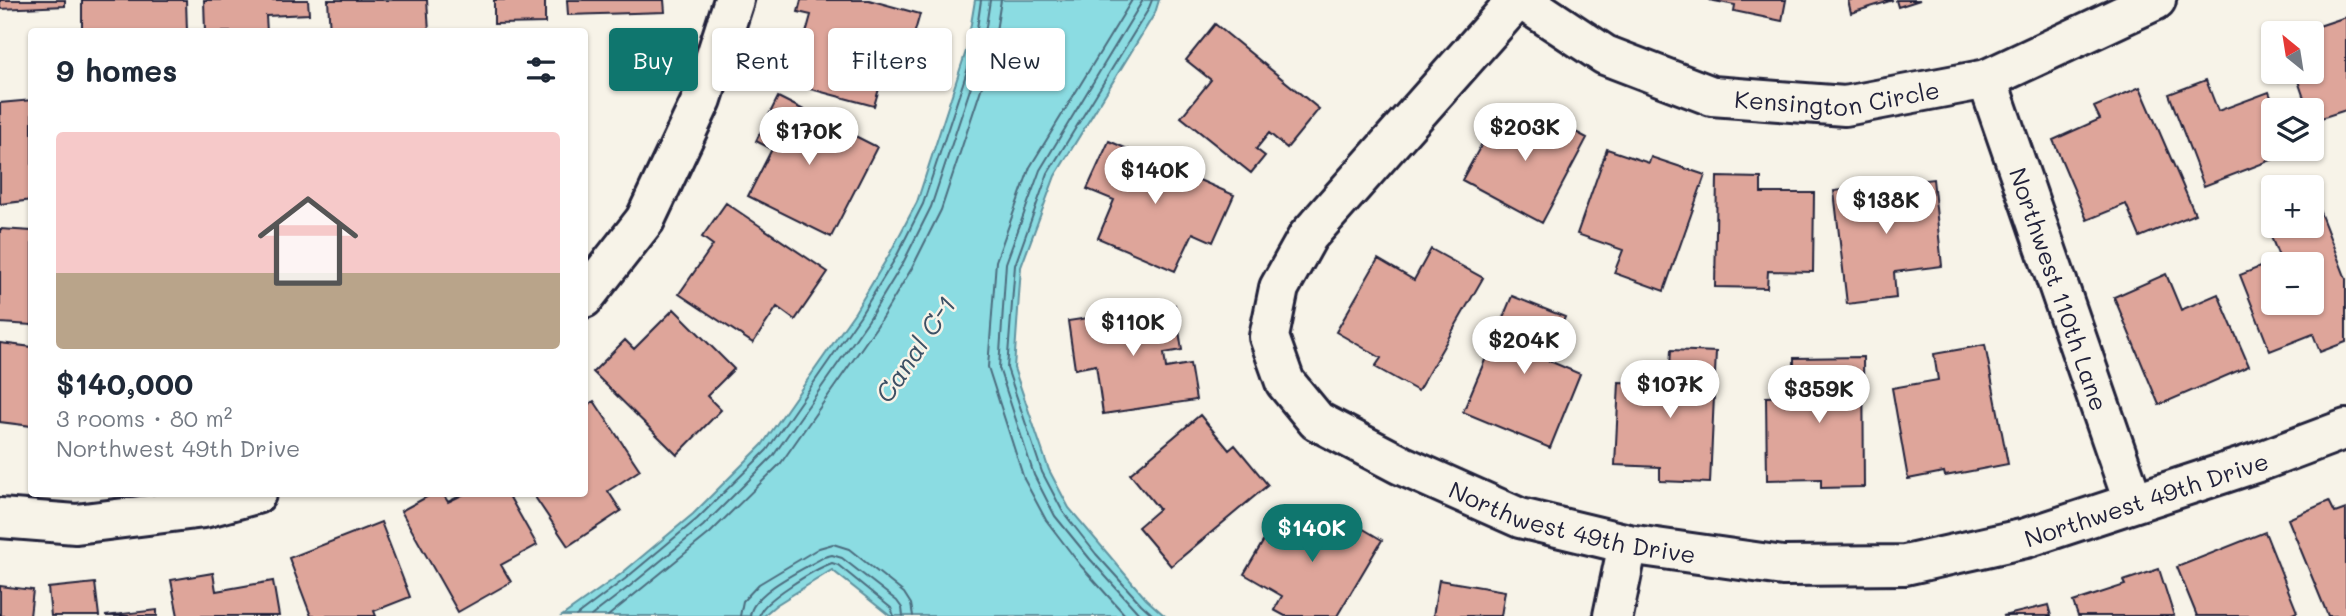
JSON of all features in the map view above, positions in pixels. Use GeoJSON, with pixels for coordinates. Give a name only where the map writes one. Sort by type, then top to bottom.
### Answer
{"type":"FeatureCollection","features":[{"type":"Feature","properties":{"kind":"street"},"geometry":{"type":"LineString","coordinates":[[588,293],[645,220],[702,99],[734,0]]}},
{"type":"Feature","properties":{"kind":"street","name":"Kensington Circle"},"geometry":{"type":"LineString","coordinates":[[1519,0],[1605,55],[1712,96],[1846,106],[1986,79],[2156,0]]}},
{"type":"Feature","properties":{"kind":"street","name":"Northwest 49th Drive"},"geometry":{"type":"LineString","coordinates":[[1519,0],[1308,236],[1279,288],[1269,337],[1285,382],[1317,421],[1401,465],[1520,518],[1628,544],[1783,566],[1905,565],[2026,538],[2261,461],[2346,429]]}},
{"type":"Feature","properties":{"kind":"street","name":"Northwest 110th Lane"},"geometry":{"type":"LineString","coordinates":[[1986,79],[2133,502]]}},
{"type":"Feature","properties":{"kind":"street"},"geometry":{"type":"LineString","coordinates":[[0,518],[76,524],[204,508],[245,497]]}},
{"type":"Feature","properties":{"kind":"street"},"geometry":{"type":"LineString","coordinates":[[1613,616],[1628,544]]}},
{"type":"Feature","properties":{"kind":"water","name":"Canal C-1"},"geometry":{"type":"Polygon","coordinates":[[[975,0],[1159,0],[1155,13],[1055,176],[1021,267],[1014,368],[1049,470],[1069,508],[1146,599],[1165,616],[890,616],[832,570],[763,616],[562,616],[621,574],[693,514],[762,445],[855,312],[917,202],[966,51],[966,91],[1065,91],[1065,28],[970,28],[975,0]]]}},
{"type":"Feature","properties":{"kind":"building"},"geometry":{"type":"Polygon","coordinates":[[[0,0],[65,0],[65,6],[0,9],[0,0]]]}},
{"type":"Feature","properties":{"kind":"building"},"geometry":{"type":"Polygon","coordinates":[[[82,0],[186,0],[187,28],[82,28],[82,0]]]}},
{"type":"Feature","properties":{"kind":"building"},"geometry":{"type":"Polygon","coordinates":[[[204,0],[308,0],[309,14],[266,16],[267,28],[205,28],[204,0]]]}},
{"type":"Feature","properties":{"kind":"building"},"geometry":{"type":"Polygon","coordinates":[[[328,0],[427,0],[429,28],[330,28],[328,0]]]}},
{"type":"Feature","properties":{"kind":"building"},"geometry":{"type":"Polygon","coordinates":[[[494,0],[545,0],[545,23],[494,24],[494,0]]]}},
{"type":"Feature","properties":{"kind":"building"},"geometry":{"type":"Polygon","coordinates":[[[567,0],[664,0],[665,12],[568,15],[567,0]]]}},
{"type":"Feature","properties":{"kind":"building"},"geometry":{"type":"Polygon","coordinates":[[[801,0],[869,0],[920,14],[916,28],[828,28],[828,91],[878,91],[874,106],[814,90],[814,28],[807,28],[811,15],[798,12],[801,0]]]}},
{"type":"Feature","properties":{"kind":"building"},"geometry":{"type":"Polygon","coordinates":[[[1709,0],[1786,0],[1782,21],[1734,11],[1735,5],[1709,0]]]}},
{"type":"Feature","properties":{"kind":"building"},"geometry":{"type":"Polygon","coordinates":[[[1848,0],[1893,0],[1851,13],[1848,0]]]}},
{"type":"Feature","properties":{"kind":"building"},"geometry":{"type":"Polygon","coordinates":[[[1896,0],[1920,0],[1898,7],[1896,0]]]}},
{"type":"Feature","properties":{"kind":"building"},"geometry":{"type":"Polygon","coordinates":[[[2346,17],[2346,110],[2324,117],[2324,98],[2304,98],[2299,84],[2324,84],[2324,24],[2346,17]]]}},
{"type":"Feature","properties":{"kind":"building"},"geometry":{"type":"Polygon","coordinates":[[[1215,24],[1319,109],[1287,148],[1269,133],[1256,149],[1265,156],[1251,173],[1181,117],[1211,80],[1186,60],[1215,24]]]}},
{"type":"Feature","properties":{"kind":"building"},"geometry":{"type":"Polygon","coordinates":[[[2206,80],[2218,111],[2269,92],[2271,98],[2261,98],[2261,161],[2269,161],[2204,186],[2169,94],[2206,80]]]}},
{"type":"Feature","properties":{"kind":"building"},"geometry":{"type":"Polygon","coordinates":[[[2140,87],[2195,214],[2140,237],[2126,204],[2087,220],[2053,140],[2100,119],[2094,107],[2140,87]]]}},
{"type":"Feature","properties":{"kind":"building"},"geometry":{"type":"Polygon","coordinates":[[[778,97],[877,147],[831,237],[748,196],[772,149],[756,141],[778,97]]]}},
{"type":"Feature","properties":{"kind":"building"},"geometry":{"type":"Polygon","coordinates":[[[28,100],[28,200],[0,204],[0,103],[28,100]]]}},
{"type":"Feature","properties":{"kind":"building"},"geometry":{"type":"Polygon","coordinates":[[[1501,109],[1537,128],[1544,115],[1587,138],[1542,223],[1462,180],[1501,109]]]}},
{"type":"Feature","properties":{"kind":"building"},"geometry":{"type":"Polygon","coordinates":[[[1109,141],[1234,195],[1213,242],[1193,233],[1175,271],[1098,238],[1114,200],[1087,189],[1109,141]]]}},
{"type":"Feature","properties":{"kind":"building"},"geometry":{"type":"Polygon","coordinates":[[[1607,149],[1649,163],[1651,157],[1705,175],[1664,291],[1614,273],[1623,250],[1577,234],[1607,149]]]}},
{"type":"Feature","properties":{"kind":"building"},"geometry":{"type":"Polygon","coordinates":[[[1717,177],[1761,178],[1761,193],[1814,193],[1813,272],[1768,271],[1767,288],[1715,287],[1717,177]]]}},
{"type":"Feature","properties":{"kind":"building"},"geometry":{"type":"Polygon","coordinates":[[[1933,179],[1942,266],[1894,272],[1896,298],[1847,304],[1834,191],[1933,179]]]}},
{"type":"Feature","properties":{"kind":"building"},"geometry":{"type":"Polygon","coordinates":[[[726,203],[828,272],[795,320],[777,307],[753,343],[679,294],[713,245],[702,237],[726,203]]]}},
{"type":"Feature","properties":{"kind":"building"},"geometry":{"type":"Polygon","coordinates":[[[2324,222],[2346,279],[2346,342],[2320,352],[2313,334],[2270,351],[2240,275],[2261,267],[2261,315],[2324,315],[2324,252],[2277,252],[2271,238],[2324,238],[2324,222]]]}},
{"type":"Feature","properties":{"kind":"building"},"geometry":{"type":"Polygon","coordinates":[[[0,229],[28,231],[28,325],[0,323],[0,229]]]}},
{"type":"Feature","properties":{"kind":"building"},"geometry":{"type":"Polygon","coordinates":[[[1431,249],[1483,278],[1418,391],[1375,367],[1381,358],[1336,332],[1378,259],[1414,280],[1431,249]]]}},
{"type":"Feature","properties":{"kind":"building"},"geometry":{"type":"Polygon","coordinates":[[[2166,274],[2181,310],[2218,294],[2249,366],[2159,405],[2114,297],[2166,274]]]}},
{"type":"Feature","properties":{"kind":"building"},"geometry":{"type":"Polygon","coordinates":[[[1512,296],[1565,317],[1547,360],[1580,374],[1550,448],[1463,412],[1512,296]]]}},
{"type":"Feature","properties":{"kind":"building"},"geometry":{"type":"Polygon","coordinates":[[[1175,305],[1182,350],[1164,353],[1166,368],[1190,364],[1196,400],[1103,414],[1096,365],[1075,369],[1068,321],[1175,305]]]}},
{"type":"Feature","properties":{"kind":"building"},"geometry":{"type":"Polygon","coordinates":[[[674,309],[734,369],[707,396],[721,410],[677,455],[593,372],[625,340],[634,349],[674,309]]]}},
{"type":"Feature","properties":{"kind":"building"},"geometry":{"type":"Polygon","coordinates":[[[0,343],[28,346],[28,426],[0,422],[0,343]]]}},
{"type":"Feature","properties":{"kind":"building"},"geometry":{"type":"Polygon","coordinates":[[[1985,345],[2008,464],[1945,476],[1944,472],[1908,479],[1892,388],[1938,380],[1934,354],[1985,345]]]}},
{"type":"Feature","properties":{"kind":"building"},"geometry":{"type":"Polygon","coordinates":[[[1671,350],[1716,352],[1710,483],[1660,481],[1660,467],[1615,465],[1619,382],[1669,384],[1671,350]]]}},
{"type":"Feature","properties":{"kind":"building"},"geometry":{"type":"Polygon","coordinates":[[[1863,357],[1864,487],[1821,488],[1821,479],[1767,480],[1766,397],[1794,396],[1794,358],[1863,357]]]}},
{"type":"Feature","properties":{"kind":"building"},"geometry":{"type":"Polygon","coordinates":[[[594,401],[640,470],[608,491],[621,511],[568,546],[535,497],[588,497],[588,405],[594,401]]]}},
{"type":"Feature","properties":{"kind":"building"},"geometry":{"type":"Polygon","coordinates":[[[1200,415],[1229,450],[1235,445],[1268,485],[1171,566],[1138,527],[1159,509],[1130,474],[1200,415]]]}},
{"type":"Feature","properties":{"kind":"building"},"geometry":{"type":"Polygon","coordinates":[[[427,497],[445,497],[448,502],[458,497],[510,497],[537,545],[501,565],[511,582],[458,612],[401,511],[427,497]]]}},
{"type":"Feature","properties":{"kind":"building"},"geometry":{"type":"Polygon","coordinates":[[[2329,501],[2335,513],[2346,509],[2346,616],[2328,616],[2288,519],[2329,501]]]}},
{"type":"Feature","properties":{"kind":"building"},"geometry":{"type":"Polygon","coordinates":[[[1283,508],[1326,533],[1338,514],[1382,540],[1337,616],[1285,616],[1274,610],[1282,596],[1244,574],[1283,508]]]}},
{"type":"Feature","properties":{"kind":"building"},"geometry":{"type":"Polygon","coordinates":[[[381,522],[410,597],[374,611],[376,616],[311,616],[289,558],[381,522]]]}},
{"type":"Feature","properties":{"kind":"building"},"geometry":{"type":"Polygon","coordinates":[[[2265,532],[2297,612],[2288,616],[2197,616],[2177,567],[2265,532]]]}},
{"type":"Feature","properties":{"kind":"building"},"geometry":{"type":"Polygon","coordinates":[[[2159,569],[2174,616],[2078,616],[2073,602],[2125,585],[2123,581],[2159,569]]]}},
{"type":"Feature","properties":{"kind":"building"},"geometry":{"type":"Polygon","coordinates":[[[213,573],[216,591],[273,581],[279,616],[178,616],[171,580],[213,573]]]}},
{"type":"Feature","properties":{"kind":"building"},"geometry":{"type":"Polygon","coordinates":[[[1439,580],[1505,591],[1501,616],[1433,616],[1439,580]]]}},
{"type":"Feature","properties":{"kind":"building"},"geometry":{"type":"Polygon","coordinates":[[[95,583],[99,616],[51,616],[48,588],[95,583]]]}},
{"type":"Feature","properties":{"kind":"building"},"geometry":{"type":"Polygon","coordinates":[[[0,586],[33,590],[30,616],[0,616],[0,586]]]}},
{"type":"Feature","properties":{"kind":"building"},"geometry":{"type":"Polygon","coordinates":[[[2048,605],[2051,616],[2003,616],[2048,605]]]}},
{"type":"Feature","properties":{"kind":"building"},"geometry":{"type":"Polygon","coordinates":[[[157,610],[157,616],[105,616],[157,610]]]}}]}
